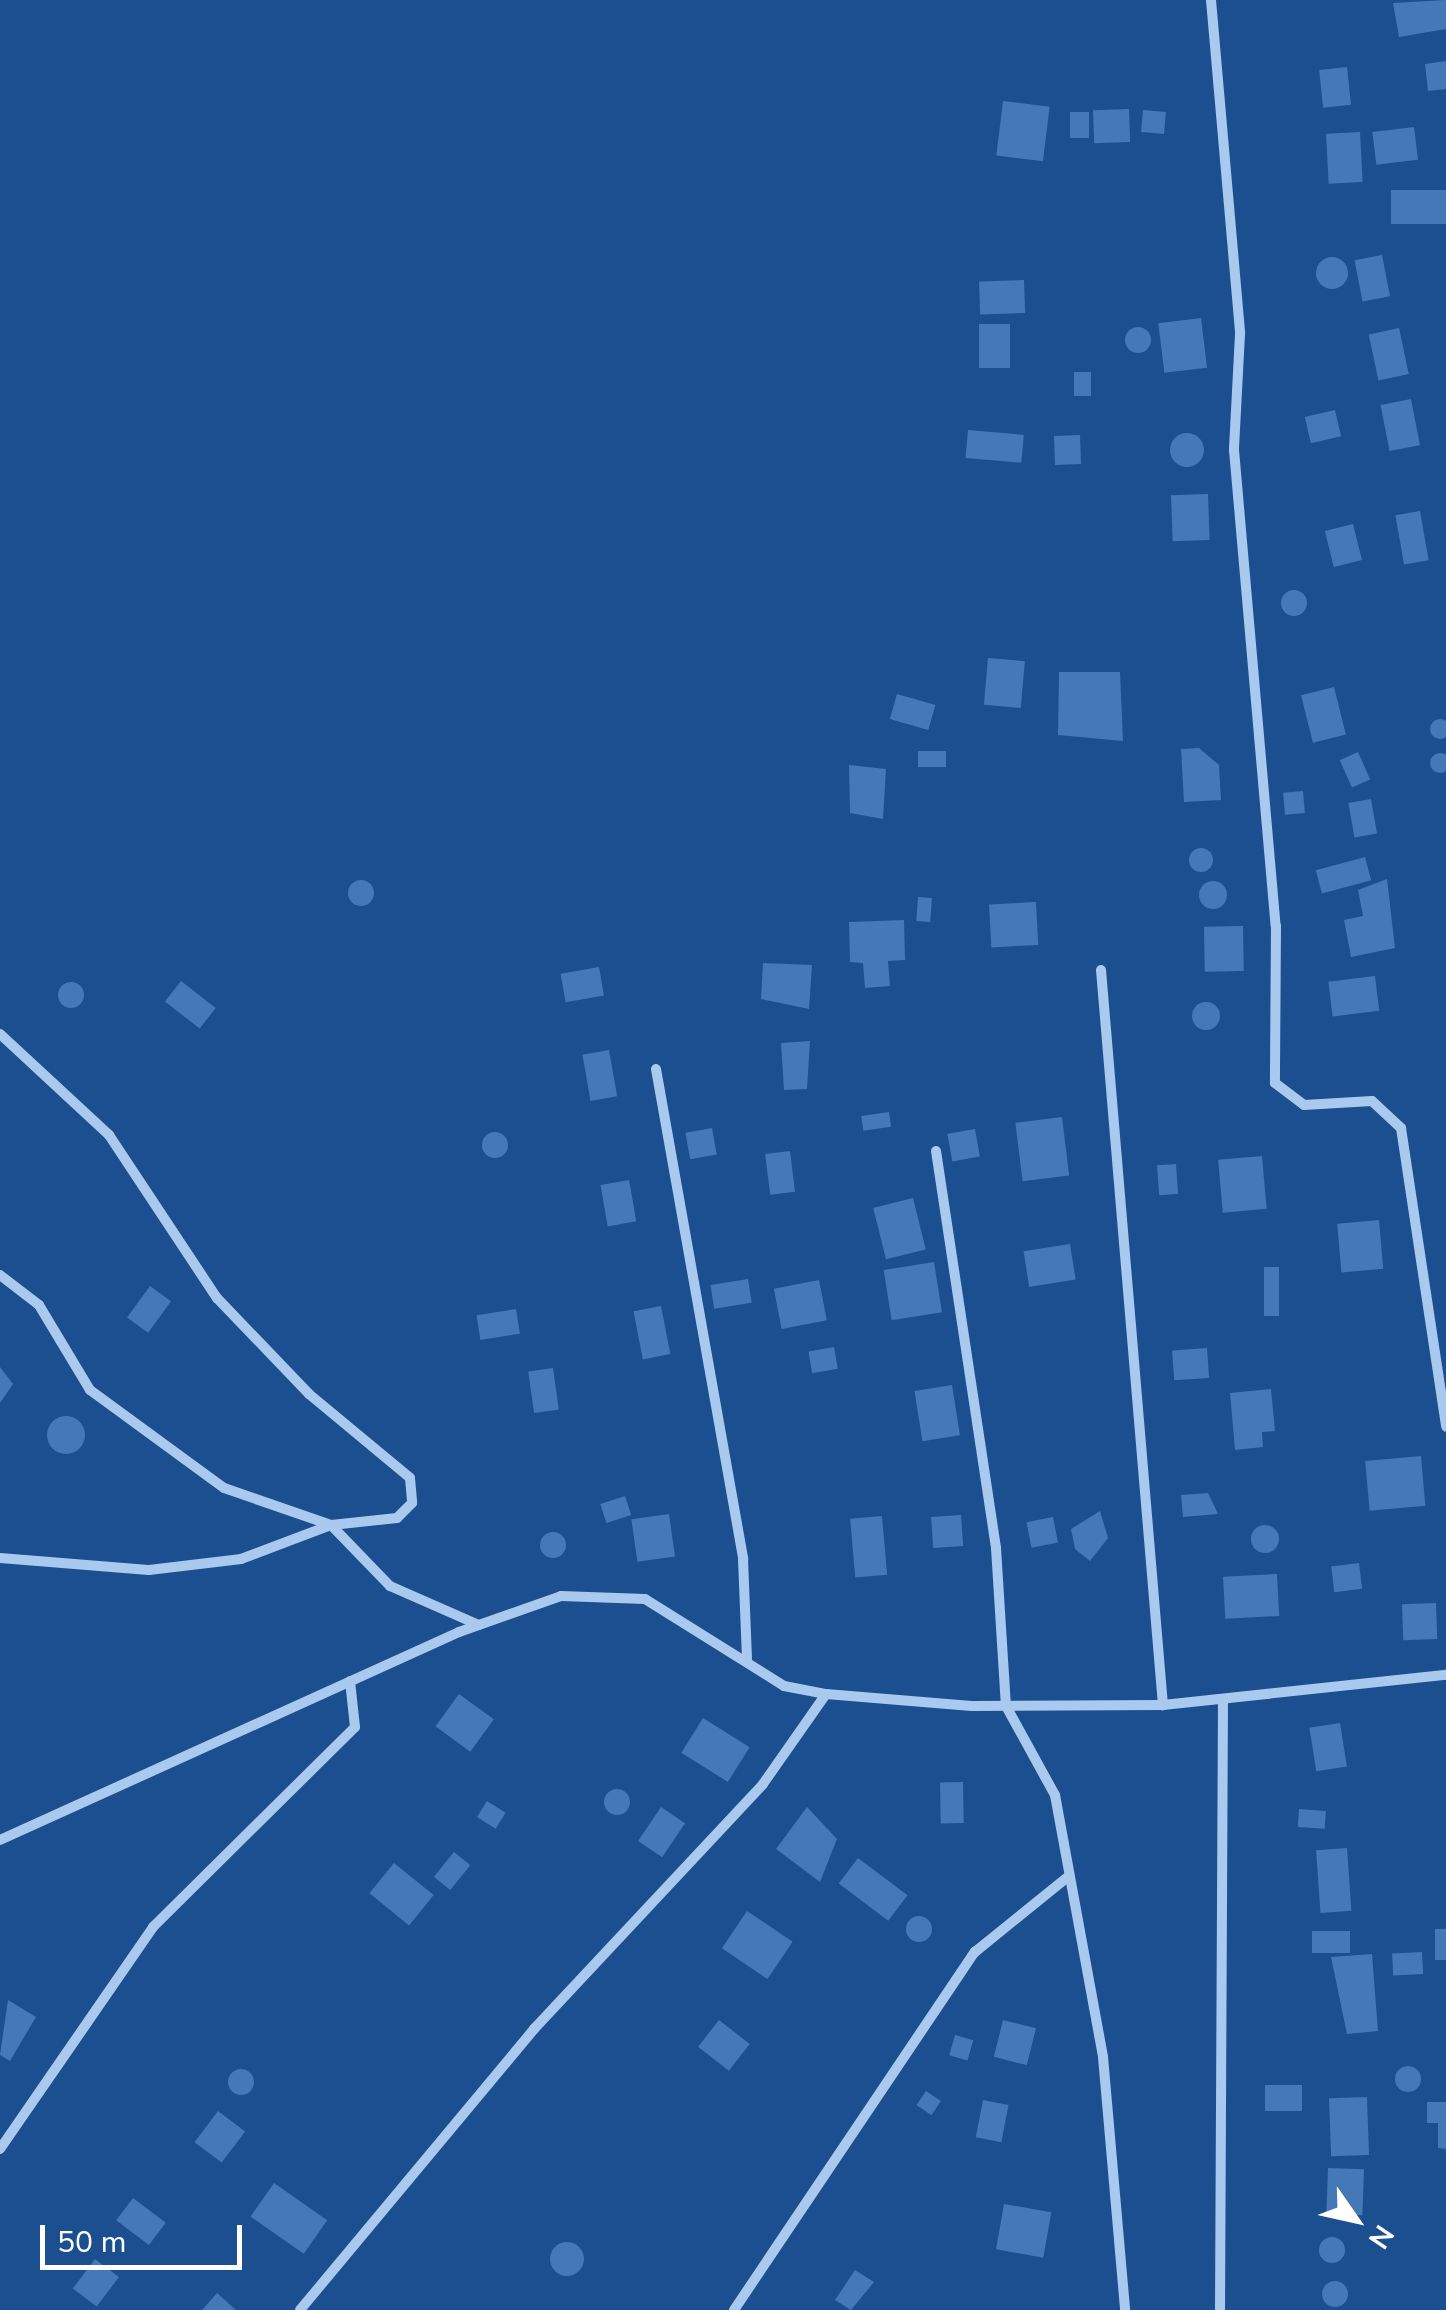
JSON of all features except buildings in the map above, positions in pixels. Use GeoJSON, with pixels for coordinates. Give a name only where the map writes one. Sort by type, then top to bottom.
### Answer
{"type":"FeatureCollection","features":[{"type":"Feature","properties":{"kind":"street"},"geometry":{"type":"LineString","coordinates":[[1210,0],[1240,334],[1234,450],[1276,926],[1275,1084],[1304,1105],[1372,1102],[1402,1128],[1446,1428]]}},
{"type":"Feature","properties":{"kind":"street"},"geometry":{"type":"LineString","coordinates":[[1101,970],[1163,1705]]}},
{"type":"Feature","properties":{"kind":"street"},"geometry":{"type":"LineString","coordinates":[[0,1034],[109,1135],[217,1298],[308,1394],[410,1478],[412,1503],[396,1518],[331,1525],[241,1559],[149,1570],[0,1558]]}},
{"type":"Feature","properties":{"kind":"street"},"geometry":{"type":"LineString","coordinates":[[656,1069],[742,1559],[747,1658]]}},
{"type":"Feature","properties":{"kind":"street"},"geometry":{"type":"LineString","coordinates":[[936,1151],[994,1531],[1006,1706],[1054,1796],[1102,2057],[1125,2310]]}},
{"type":"Feature","properties":{"kind":"street"},"geometry":{"type":"LineString","coordinates":[[0,1275],[38,1306],[90,1390],[224,1488],[331,1525],[390,1586],[479,1625]]}},
{"type":"Feature","properties":{"kind":"street"},"geometry":{"type":"LineString","coordinates":[[0,1840],[350,1680],[479,1625],[562,1596],[645,1599],[747,1658],[784,1686],[826,1694],[1006,1706],[1163,1705],[1223,1703],[1446,1675]]}},
{"type":"Feature","properties":{"kind":"street"},"geometry":{"type":"LineString","coordinates":[[0,2149],[153,1927],[355,1727],[350,1680]]}},
{"type":"Feature","properties":{"kind":"street"},"geometry":{"type":"LineString","coordinates":[[300,2310],[534,2029],[763,1784],[826,1694]]}},
{"type":"Feature","properties":{"kind":"street"},"geometry":{"type":"LineString","coordinates":[[1220,2310],[1223,1703]]}},
{"type":"Feature","properties":{"kind":"street"},"geometry":{"type":"LineString","coordinates":[[734,2310],[975,1952],[1069,1876]]}}]}
